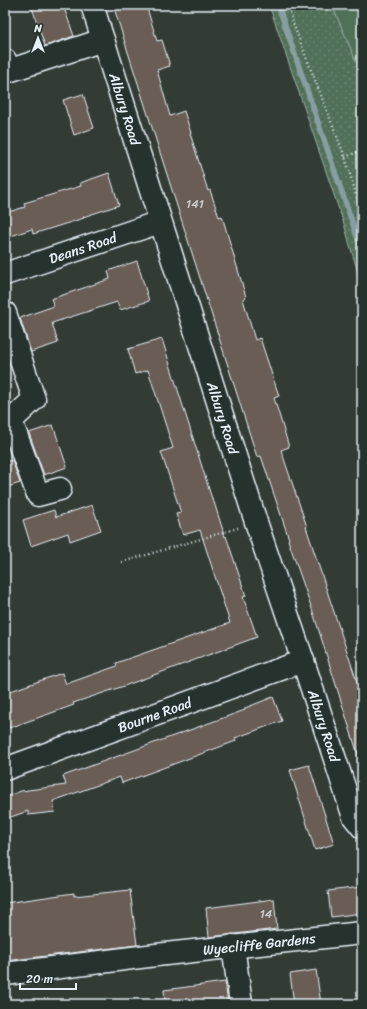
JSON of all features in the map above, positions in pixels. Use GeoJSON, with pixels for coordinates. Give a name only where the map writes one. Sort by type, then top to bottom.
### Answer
{"type":"FeatureCollection","features":[{"type":"Feature","properties":{"kind":"street","name":"Albury Road"},"geometry":{"type":"LineString","coordinates":[[92,5],[256,522],[354,817],[362,827]]}},
{"type":"Feature","properties":{"kind":"street"},"geometry":{"type":"LineString","coordinates":[[5,60],[8,71],[103,40]]}},
{"type":"Feature","properties":{"kind":"street","name":"Deans Road"},"geometry":{"type":"LineString","coordinates":[[5,274],[160,222]]}},
{"type":"Feature","properties":{"kind":"street"},"geometry":{"type":"LineString","coordinates":[[5,313],[34,399],[11,421],[38,495],[60,489]]}},
{"type":"Feature","properties":{"kind":"street","name":"Bourne Road"},"geometry":{"type":"LineString","coordinates":[[5,768],[303,661]]}},
{"type":"Feature","properties":{"kind":"street","name":"Wyecliffe Gardens"},"geometry":{"type":"LineString","coordinates":[[5,974],[156,955],[362,932]]}},
{"type":"Feature","properties":{"kind":"street"},"geometry":{"type":"LineString","coordinates":[[233,946],[241,1004]]}},
{"type":"Feature","properties":{"kind":"path"},"geometry":{"type":"LineString","coordinates":[[288,5],[294,26],[345,157],[362,215]]}},
{"type":"Feature","properties":{"kind":"path"},"geometry":{"type":"LineString","coordinates":[[345,157],[362,150]]}},
{"type":"Feature","properties":{"kind":"path"},"geometry":{"type":"LineString","coordinates":[[122,562],[256,522]]}},
{"type":"Feature","properties":{"kind":"green space"},"geometry":{"type":"Polygon","coordinates":[[[269,5],[362,5],[362,287],[344,224],[269,5]]]}},
{"type":"Feature","properties":{"kind":"green space"},"geometry":{"type":"Polygon","coordinates":[[[332,5],[362,5],[362,75],[332,5]]]}},
{"type":"Feature","properties":{"kind":"building"},"geometry":{"type":"Polygon","coordinates":[[[31,5],[63,5],[74,36],[45,46],[31,5]]]}},
{"type":"Feature","properties":{"kind":"building"},"geometry":{"type":"Polygon","coordinates":[[[113,5],[146,5],[157,41],[162,40],[170,66],[157,70],[170,116],[184,111],[208,191],[210,190],[219,217],[222,216],[246,297],[243,299],[255,340],[260,338],[279,396],[274,398],[289,447],[281,450],[362,697],[362,757],[359,758],[313,612],[261,456],[257,457],[113,5]]]}},
{"type":"Feature","properties":{"kind":"building"},"geometry":{"type":"Polygon","coordinates":[[[83,94],[94,128],[74,135],[63,100],[83,94]]]}},
{"type":"Feature","properties":{"kind":"building"},"geometry":{"type":"Polygon","coordinates":[[[109,173],[119,205],[33,234],[32,229],[8,237],[5,229],[5,213],[25,207],[24,203],[81,186],[80,183],[109,173]]]}},
{"type":"Feature","properties":{"kind":"building"},"geometry":{"type":"Polygon","coordinates":[[[137,261],[149,301],[120,310],[117,302],[52,323],[58,343],[31,352],[20,318],[54,306],[51,299],[110,279],[108,271],[137,261]]]}},
{"type":"Feature","properties":{"kind":"building"},"geometry":{"type":"Polygon","coordinates":[[[162,339],[213,502],[246,596],[243,597],[257,637],[124,686],[73,703],[74,705],[9,728],[5,717],[5,693],[62,673],[66,684],[117,666],[116,663],[230,623],[200,530],[183,535],[176,514],[181,513],[161,452],[173,448],[148,370],[135,374],[128,349],[162,339]]]}},
{"type":"Feature","properties":{"kind":"building"},"geometry":{"type":"Polygon","coordinates":[[[53,425],[67,467],[44,475],[29,433],[53,425]]]}},
{"type":"Feature","properties":{"kind":"building"},"geometry":{"type":"Polygon","coordinates":[[[12,460],[20,483],[5,488],[5,462],[12,460]]]}},
{"type":"Feature","properties":{"kind":"building"},"geometry":{"type":"Polygon","coordinates":[[[92,505],[101,530],[70,541],[68,533],[31,546],[23,520],[54,510],[56,517],[92,505]]]}},
{"type":"Feature","properties":{"kind":"building"},"geometry":{"type":"Polygon","coordinates":[[[273,697],[282,721],[235,738],[236,741],[122,783],[120,777],[53,801],[55,812],[28,815],[28,811],[5,819],[5,797],[21,791],[66,785],[63,776],[245,710],[245,708],[273,697]]]}},
{"type":"Feature","properties":{"kind":"building"},"geometry":{"type":"Polygon","coordinates":[[[309,765],[334,844],[315,850],[290,770],[309,765]]]}},
{"type":"Feature","properties":{"kind":"building"},"geometry":{"type":"Polygon","coordinates":[[[362,887],[362,913],[331,917],[328,891],[362,887]]]}},
{"type":"Feature","properties":{"kind":"building"},"geometry":{"type":"Polygon","coordinates":[[[130,890],[137,945],[5,961],[5,903],[74,893],[74,896],[130,890]]]}},
{"type":"Feature","properties":{"kind":"building"},"geometry":{"type":"Polygon","coordinates":[[[274,899],[277,929],[209,937],[206,908],[274,899]]]}},
{"type":"Feature","properties":{"kind":"building"},"geometry":{"type":"Polygon","coordinates":[[[316,970],[321,1004],[294,1004],[290,974],[316,970]]]}},
{"type":"Feature","properties":{"kind":"building"},"geometry":{"type":"Polygon","coordinates":[[[225,982],[228,1004],[165,1004],[164,990],[225,982]]]}},
{"type":"Feature","properties":{"kind":"waterway"},"geometry":{"type":"LineString","coordinates":[[278,5],[362,251]]}}]}
